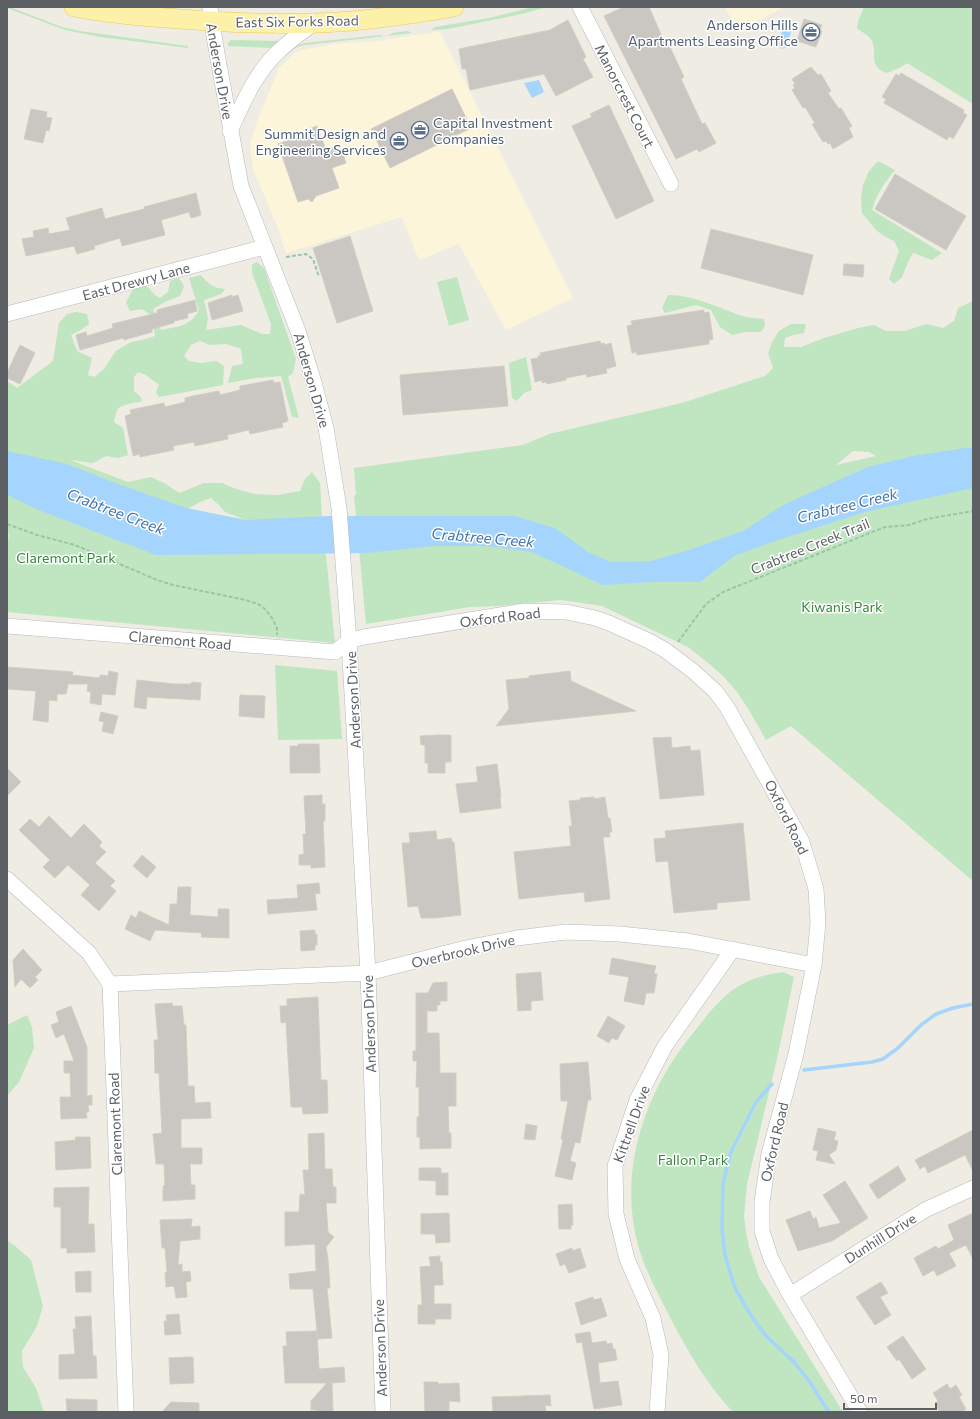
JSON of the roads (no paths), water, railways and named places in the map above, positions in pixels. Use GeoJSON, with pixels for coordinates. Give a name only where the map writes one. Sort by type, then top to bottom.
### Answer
{"type":"FeatureCollection","features":[{"type":"Feature","properties":{"kind":"main road","name":"East Six Forks Road"},"geometry":{"type":"LineString","coordinates":[[74,7],[114,14],[211,14],[314,23],[388,17],[454,7]]}},
{"type":"Feature","properties":{"kind":"street","name":"Manorcrest Court"},"geometry":{"type":"LineString","coordinates":[[580,7],[670,184]]}},
{"type":"Feature","properties":{"kind":"street","name":"Anderson Drive"},"geometry":{"type":"LineString","coordinates":[[211,14],[230,131],[241,186],[298,331],[313,379],[326,428],[339,508],[349,641],[368,973],[382,1412]]}},
{"type":"Feature","properties":{"kind":"street"},"geometry":{"type":"LineString","coordinates":[[230,131],[251,88],[268,62],[280,49],[314,23]]}},
{"type":"Feature","properties":{"kind":"street","name":"East Drewry Lane"},"geometry":{"type":"LineString","coordinates":[[7,314],[265,247]]}},
{"type":"Feature","properties":{"kind":"street","name":"Oxford Road"},"geometry":{"type":"LineString","coordinates":[[349,641],[364,637],[524,612],[566,612],[595,618],[609,623],[665,650],[693,671],[715,692],[727,707],[802,842],[816,889],[818,923],[814,964],[796,1054],[770,1154],[762,1202],[762,1231],[771,1259],[790,1295],[860,1412]]}},
{"type":"Feature","properties":{"kind":"street","name":"Claremont Road"},"geometry":{"type":"LineString","coordinates":[[7,626],[335,652],[349,641]]}},
{"type":"Feature","properties":{"kind":"street"},"geometry":{"type":"LineString","coordinates":[[7,879],[89,953],[110,984]]}},
{"type":"Feature","properties":{"kind":"street","name":"Overbrook Drive"},"geometry":{"type":"LineString","coordinates":[[110,984],[368,973],[466,948],[517,938],[566,932],[620,934],[688,941],[814,964]]}},
{"type":"Feature","properties":{"kind":"street","name":"Kittrell Drive"},"geometry":{"type":"LineString","coordinates":[[657,1412],[661,1355],[653,1318],[627,1259],[616,1214],[616,1166],[637,1100],[665,1046],[733,949]]}},
{"type":"Feature","properties":{"kind":"street","name":"Claremont Road"},"geometry":{"type":"LineString","coordinates":[[110,984],[126,1412]]}},
{"type":"Feature","properties":{"kind":"street","name":"Dunhill Drive"},"geometry":{"type":"LineString","coordinates":[[790,1295],[924,1210],[973,1188]]}},
{"type":"Feature","properties":{"kind":"water"},"geometry":{"type":"Polygon","coordinates":[[[789,24],[792,29],[786,47],[782,49],[778,45],[783,27],[789,24]]]}},
{"type":"Feature","properties":{"kind":"water"},"geometry":{"type":"Polygon","coordinates":[[[539,80],[544,92],[532,98],[524,83],[539,80]]]}},
{"type":"Feature","properties":{"kind":"water","name":"Crabtree Creek"},"geometry":{"type":"Polygon","coordinates":[[[973,448],[973,488],[865,512],[772,542],[734,556],[700,582],[652,582],[603,585],[532,552],[487,546],[434,546],[367,553],[156,555],[41,511],[7,495],[7,451],[67,464],[186,508],[246,520],[329,516],[514,516],[555,528],[588,552],[611,562],[651,561],[689,550],[743,531],[785,504],[868,467],[913,456],[973,448]]]}},
{"type":"Feature","properties":{"kind":"waterway"},"geometry":{"type":"LineString","coordinates":[[804,1070],[872,1062],[883,1059],[898,1048],[921,1025],[936,1014],[953,1008],[973,1004]]}},
{"type":"Feature","properties":{"kind":"waterway"},"geometry":{"type":"LineString","coordinates":[[772,1084],[756,1102],[730,1154],[723,1185],[722,1228],[725,1255],[736,1290],[754,1320],[767,1337],[794,1362],[809,1381],[829,1412]]}},
{"type":"Feature","properties":{"kind":"place","name":"Anderson Hills Apartments Leasing Office"},"geometry":{"type":"Point","coordinates":[811,32]}},
{"type":"Feature","properties":{"kind":"place","name":"Capital Investment Companies"},"geometry":{"type":"Point","coordinates":[420,130]}},
{"type":"Feature","properties":{"kind":"place","name":"Summit Design and Engineering Services"},"geometry":{"type":"Point","coordinates":[399,141]}},
{"type":"Feature","properties":{"kind":"park label","name":"Claremont Park"},"geometry":{"type":"Point","coordinates":[66,557]}},
{"type":"Feature","properties":{"kind":"park label","name":"Kiwanis Park"},"geometry":{"type":"Point","coordinates":[842,606]}},
{"type":"Feature","properties":{"kind":"park label","name":"Fallon Park"},"geometry":{"type":"Point","coordinates":[693,1159]}}]}
